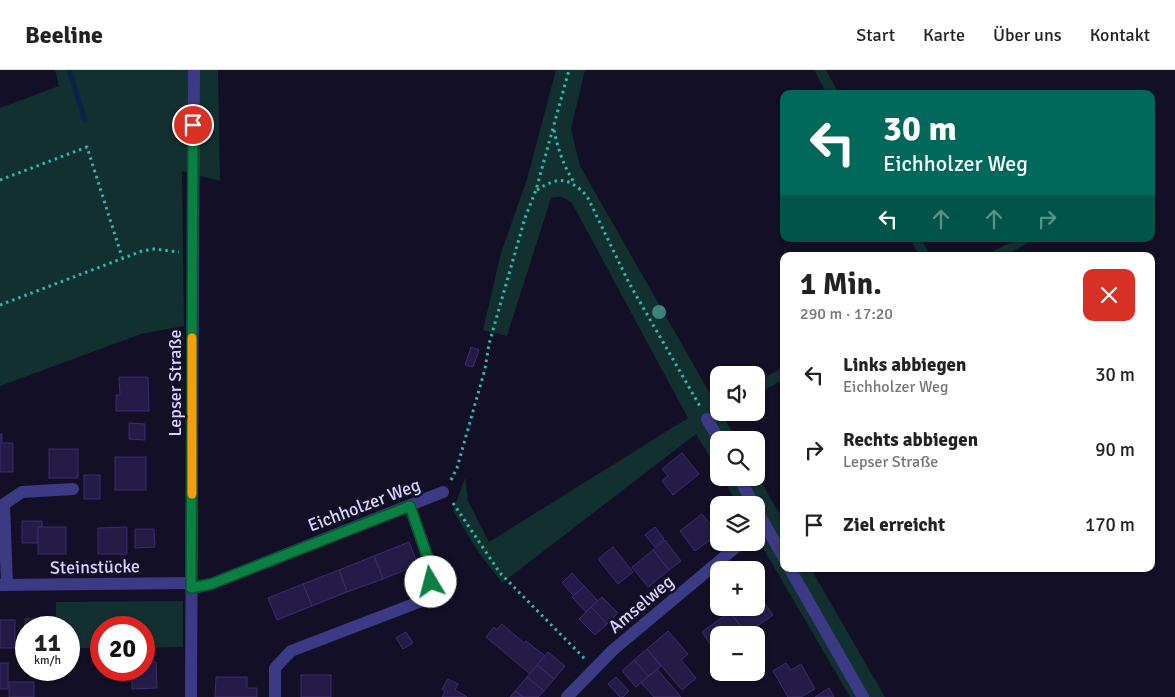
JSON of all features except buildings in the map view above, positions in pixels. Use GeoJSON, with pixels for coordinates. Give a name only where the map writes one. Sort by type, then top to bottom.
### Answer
{"type":"FeatureCollection","features":[{"type":"Feature","properties":{"kind":"street","name":"Lepser Straße"},"geometry":{"type":"LineString","coordinates":[[191,697],[194,70]]}},
{"type":"Feature","properties":{"kind":"street"},"geometry":{"type":"LineString","coordinates":[[707,419],[714,431]]}},
{"type":"Feature","properties":{"kind":"street"},"geometry":{"type":"LineString","coordinates":[[3,585],[4,504],[22,492],[73,490]]}},
{"type":"Feature","properties":{"kind":"street","name":"Eichholzer Weg"},"geometry":{"type":"LineString","coordinates":[[191,585],[211,584],[443,492]]}},
{"type":"Feature","properties":{"kind":"street"},"geometry":{"type":"LineString","coordinates":[[275,697],[275,668],[291,651],[419,602],[431,582],[431,567],[410,506]]}},
{"type":"Feature","properties":{"kind":"street"},"geometry":{"type":"LineString","coordinates":[[765,533],[780,553]]}},
{"type":"Feature","properties":{"kind":"street","name":"Amselweg"},"geometry":{"type":"LineString","coordinates":[[567,697],[594,668],[626,639],[731,551]]}},
{"type":"Feature","properties":{"kind":"street"},"geometry":{"type":"LineString","coordinates":[[792,572],[863,697]]}},
{"type":"Feature","properties":{"kind":"street","name":"Steinstücke"},"geometry":{"type":"LineString","coordinates":[[3,585],[191,585]]}},
{"type":"Feature","properties":{"kind":"path"},"geometry":{"type":"LineString","coordinates":[[443,492],[457,468],[485,369],[489,344],[525,218],[536,190],[569,70]]}},
{"type":"Feature","properties":{"kind":"path"},"geometry":{"type":"LineString","coordinates":[[553,130],[557,147],[567,171],[576,186]]}},
{"type":"Feature","properties":{"kind":"path"},"geometry":{"type":"LineString","coordinates":[[0,180],[86,147],[122,257]]}},
{"type":"Feature","properties":{"kind":"path"},"geometry":{"type":"LineString","coordinates":[[536,190],[550,182],[562,179],[576,186],[587,196],[630,283],[707,419]]}},
{"type":"Feature","properties":{"kind":"path"},"geometry":{"type":"LineString","coordinates":[[0,305],[142,250],[154,249],[192,254]]}},
{"type":"Feature","properties":{"kind":"path","name":"Eichholzer Weg"},"geometry":{"type":"LineString","coordinates":[[443,492],[456,506],[500,573],[594,668]]}},
{"type":"Feature","properties":{"kind":"green space"},"geometry":{"type":"Polygon","coordinates":[[[55,70],[218,70],[220,181],[182,171],[184,326],[141,334],[0,386],[0,108],[59,86],[55,70]]]}},
{"type":"Feature","properties":{"kind":"green space"},"geometry":{"type":"Polygon","coordinates":[[[556,70],[585,70],[571,129],[580,166],[710,394],[710,421],[726,421],[732,431],[710,431],[710,457],[696,434],[502,583],[479,553],[453,511],[465,478],[468,501],[489,542],[688,418],[572,203],[564,198],[551,198],[507,336],[483,330],[501,253],[527,179],[556,70]]]}},
{"type":"Feature","properties":{"kind":"green space"},"geometry":{"type":"Polygon","coordinates":[[[814,70],[826,70],[837,90],[825,90],[814,70]]]}},
{"type":"Feature","properties":{"kind":"green space"},"geometry":{"type":"Polygon","coordinates":[[[912,242],[923,242],[929,252],[918,252],[912,242]]]}},
{"type":"Feature","properties":{"kind":"green space"},"geometry":{"type":"Polygon","coordinates":[[[1011,242],[1030,242],[1011,252],[992,252],[1011,242]]]}},
{"type":"Feature","properties":{"kind":"green space"},"geometry":{"type":"Polygon","coordinates":[[[780,369],[780,381],[765,390],[765,377],[780,369]]]}},
{"type":"Feature","properties":{"kind":"green space"},"geometry":{"type":"Polygon","coordinates":[[[727,486],[763,486],[780,514],[780,572],[813,572],[885,697],[850,697],[765,551],[765,496],[733,496],[727,486]]]}},
{"type":"Feature","properties":{"kind":"green space"},"geometry":{"type":"Polygon","coordinates":[[[183,601],[183,647],[155,648],[155,616],[90,616],[90,648],[80,648],[80,616],[56,616],[56,602],[183,601]]]}},
{"type":"Feature","properties":{"kind":"waterway"},"geometry":{"type":"LineString","coordinates":[[69,70],[85,120]]}},
{"type":"Feature","properties":{"kind":"slow traffic"},"geometry":{"type":"LineString","coordinates":[[192,338],[192,494]]}},
{"type":"Feature","properties":{"kind":"route"},"geometry":{"type":"LineString","coordinates":[[193,125],[191,588],[211,584],[410,506],[431,567],[431,582]]}}]}
